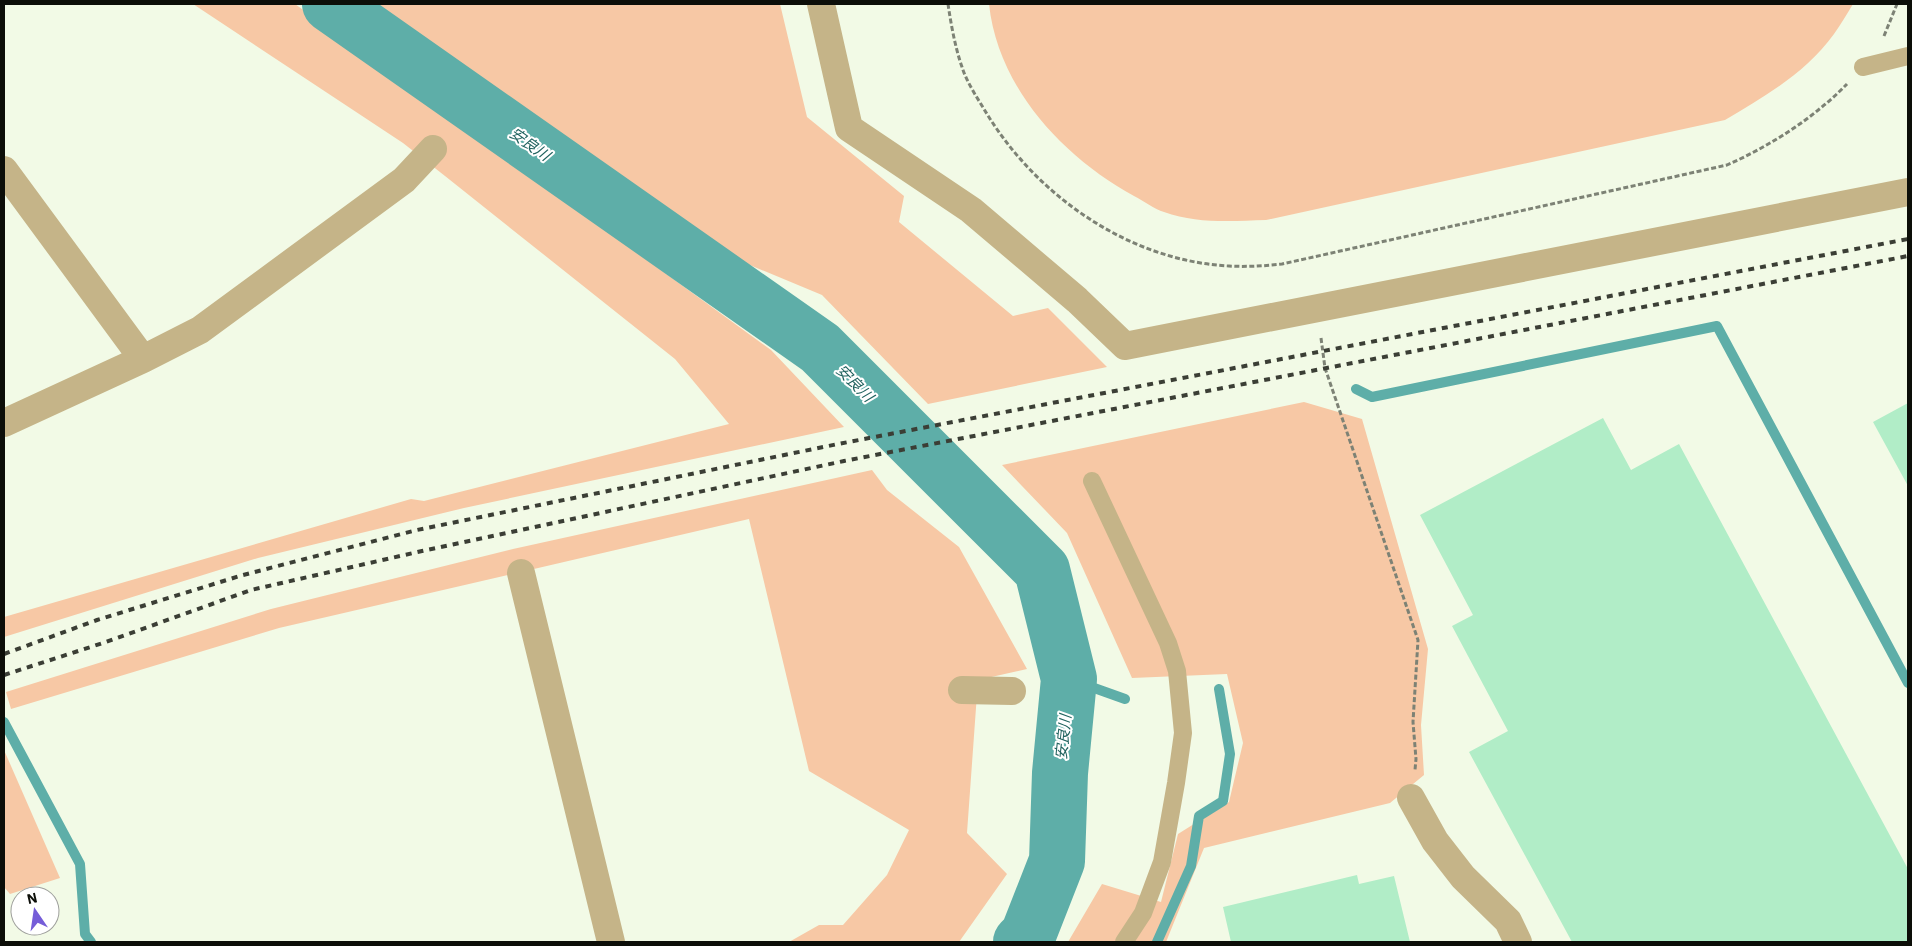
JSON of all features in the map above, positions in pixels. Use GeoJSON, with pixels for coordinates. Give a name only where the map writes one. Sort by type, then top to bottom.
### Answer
{"type":"FeatureCollection","features":[{"type":"Feature","properties":{"kind":"street"},"geometry":{"type":"LineString","coordinates":[[821,4],[849,128],[971,210],[1077,300],[1125,346],[1908,192]]}},
{"type":"Feature","properties":{"kind":"street"},"geometry":{"type":"LineString","coordinates":[[4,423],[200,330],[404,180],[433,149]]}},
{"type":"Feature","properties":{"kind":"street"},"geometry":{"type":"LineString","coordinates":[[4,170],[143,358]]}},
{"type":"Feature","properties":{"kind":"street"},"geometry":{"type":"LineString","coordinates":[[521,573],[611,942]]}},
{"type":"Feature","properties":{"kind":"street"},"geometry":{"type":"LineString","coordinates":[[962,690],[1012,691]]}},
{"type":"Feature","properties":{"kind":"street"},"geometry":{"type":"LineString","coordinates":[[1411,798],[1435,841],[1463,877],[1508,921],[1518,942]]}},
{"type":"Feature","properties":{"kind":"lane"},"geometry":{"type":"LineString","coordinates":[[1863,67],[1908,56]]}},
{"type":"Feature","properties":{"kind":"lane"},"geometry":{"type":"LineString","coordinates":[[1092,481],[1168,644],[1177,671],[1183,733],[1162,862],[1143,913],[1124,942]]}},
{"type":"Feature","properties":{"kind":"path"},"geometry":{"type":"LineString","coordinates":[[948,4],[962,67],[971,86],[1001,136],[1033,174],[1075,208],[1118,237],[1170,256],[1228,266],[1282,264],[1727,165],[1790,131],[1837,94],[1863,67],[1884,36],[1897,4]]}},
{"type":"Feature","properties":{"kind":"path"},"geometry":{"type":"LineString","coordinates":[[1316,308],[1325,368],[1418,640],[1413,722],[1416,759],[1411,798]]}},
{"type":"Feature","properties":{"kind":"shaded area"},"geometry":{"type":"Polygon","coordinates":[[[193,4],[295,4],[771,350],[844,427],[464,508],[258,558],[4,637],[4,617],[411,499],[424,501],[729,424],[675,359],[403,143],[193,4]]]}},
{"type":"Feature","properties":{"kind":"shaded area"},"geometry":{"type":"Polygon","coordinates":[[[377,4],[780,4],[807,117],[904,196],[899,222],[1013,316],[1048,308],[1107,367],[928,404],[822,295],[745,263],[377,4]]]}},
{"type":"Feature","properties":{"kind":"shaded area"},"geometry":{"type":"Polygon","coordinates":[[[989,4],[1853,4],[1834,34],[1811,61],[1784,83],[1725,120],[1266,220],[1227,221],[1176,216],[1156,209],[1108,180],[1059,140],[1038,117],[1020,91],[1005,64],[995,35],[989,4]]]}},
{"type":"Feature","properties":{"kind":"shaded area"},"geometry":{"type":"Polygon","coordinates":[[[1304,402],[1362,419],[1428,649],[1421,725],[1424,775],[1390,803],[1204,848],[1166,942],[1068,942],[1102,884],[1161,902],[1178,834],[1229,802],[1243,743],[1227,674],[1132,678],[1067,533],[1002,465],[1304,402]]]}},
{"type":"Feature","properties":{"kind":"shaded area"},"geometry":{"type":"Polygon","coordinates":[[[872,470],[887,490],[959,547],[1027,669],[978,680],[967,833],[1007,874],[959,942],[789,942],[819,925],[843,925],[887,875],[909,830],[809,771],[749,519],[279,628],[11,709],[6,692],[271,609],[513,549],[872,470]]]}},
{"type":"Feature","properties":{"kind":"shaded area"},"geometry":{"type":"Polygon","coordinates":[[[4,750],[60,878],[35,886],[10,886],[10,894],[4,887],[4,750]]]}},
{"type":"Feature","properties":{"kind":"building"},"geometry":{"type":"Polygon","coordinates":[[[1908,403],[1908,486],[1873,422],[1908,403]]]}},
{"type":"Feature","properties":{"kind":"building"},"geometry":{"type":"Polygon","coordinates":[[[1603,418],[1631,470],[1679,444],[1908,869],[1908,942],[1572,942],[1469,752],[1508,731],[1452,626],[1473,615],[1420,515],[1603,418]]]}},
{"type":"Feature","properties":{"kind":"building"},"geometry":{"type":"Polygon","coordinates":[[[1357,875],[1359,884],[1394,876],[1410,942],[1231,942],[1223,907],[1357,875]]]}},
{"type":"Feature","properties":{"kind":"waterway","name":"安良川"},"geometry":{"type":"LineString","coordinates":[[330,4],[820,348],[1042,570],[1069,679],[1060,773],[1057,861],[1028,935],[1021,942]]}},
{"type":"Feature","properties":{"kind":"waterway"},"geometry":{"type":"LineString","coordinates":[[1356,389],[1372,397],[1717,326],[1908,683]]}},
{"type":"Feature","properties":{"kind":"waterway"},"geometry":{"type":"LineString","coordinates":[[1069,679],[1125,699]]}},
{"type":"Feature","properties":{"kind":"waterway"},"geometry":{"type":"LineString","coordinates":[[1157,942],[1191,866],[1199,816],[1223,801],[1230,754],[1219,689]]}},
{"type":"Feature","properties":{"kind":"waterway"},"geometry":{"type":"LineString","coordinates":[[4,722],[80,864],[85,934],[91,942]]}},
{"type":"Feature","properties":{"kind":"railway"},"geometry":{"type":"LineString","coordinates":[[4,654],[97,620],[243,575],[417,530],[838,444],[1908,239]]}},
{"type":"Feature","properties":{"kind":"railway"},"geometry":{"type":"LineString","coordinates":[[4,675],[106,642],[251,590],[422,551],[844,461],[1908,256]]}}]}
